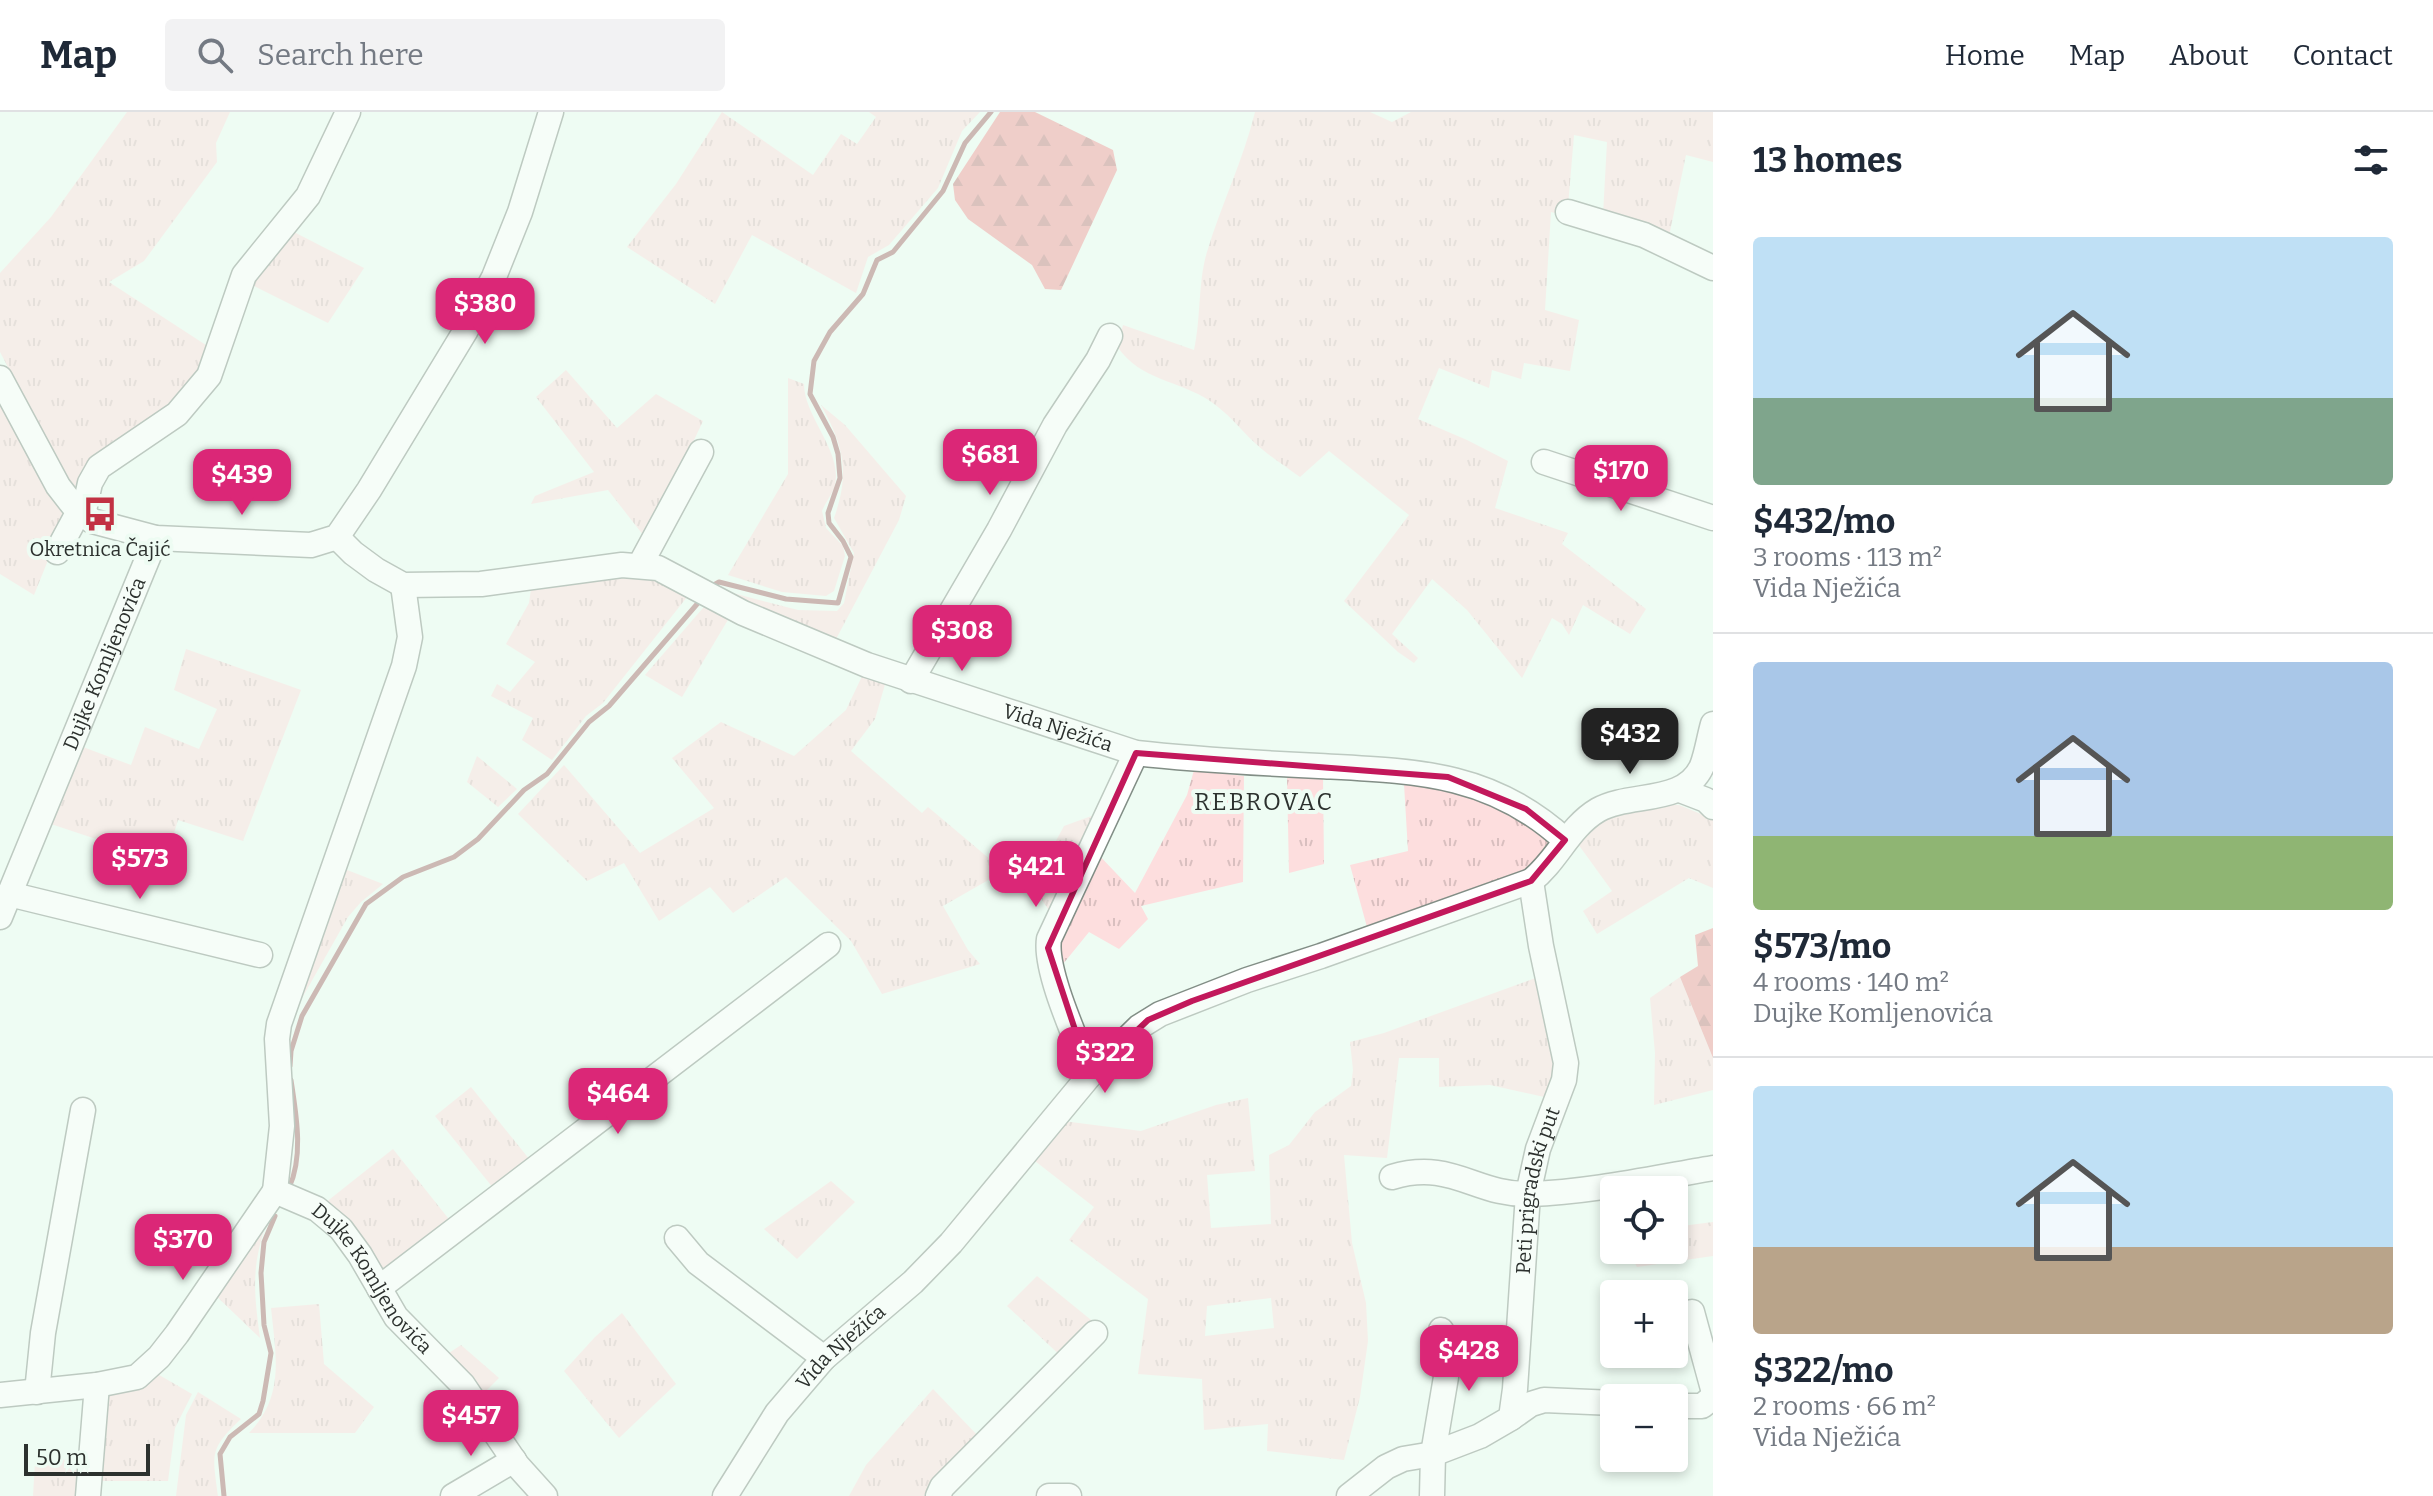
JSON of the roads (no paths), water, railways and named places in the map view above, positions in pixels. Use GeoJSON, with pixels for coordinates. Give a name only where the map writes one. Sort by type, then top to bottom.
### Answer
{"type":"FeatureCollection","features":[{"type":"Feature","properties":{"kind":"street"},"geometry":{"type":"LineString","coordinates":[[57,552],[81,513],[90,483],[99,467],[177,414],[205,383],[244,275],[303,204],[348,112]]}},
{"type":"Feature","properties":{"kind":"street"},"geometry":{"type":"LineString","coordinates":[[0,378],[58,486],[81,513],[103,526],[156,538],[311,545],[337,537],[466,330],[494,277],[520,212],[551,112]]}},
{"type":"Feature","properties":{"kind":"street"},"geometry":{"type":"LineString","coordinates":[[1568,212],[1644,235],[1713,268]]}},
{"type":"Feature","properties":{"kind":"street"},"geometry":{"type":"LineString","coordinates":[[911,681],[999,530],[1055,425],[1098,360],[1110,336]]}},
{"type":"Feature","properties":{"kind":"street"},"geometry":{"type":"LineString","coordinates":[[640,565],[701,452]]}},
{"type":"Feature","properties":{"kind":"street"},"geometry":{"type":"LineString","coordinates":[[1544,462],[1713,518]]}},
{"type":"Feature","properties":{"kind":"street"},"geometry":{"type":"LineString","coordinates":[[0,1395],[97,1385],[137,1377],[159,1357],[275,1191],[282,1126],[277,1039],[279,1024],[404,666],[410,637],[403,585],[376,570],[337,537]]}},
{"type":"Feature","properties":{"kind":"street","name":"Dujke Komljenovića"},"geometry":{"type":"LineString","coordinates":[[4,906],[10,863],[156,538]]}},
{"type":"Feature","properties":{"kind":"street","name":"Vida Nježića"},"geometry":{"type":"LineString","coordinates":[[403,585],[481,584],[640,565],[671,574],[754,618],[911,681],[1136,753],[1405,771],[1448,777],[1490,791],[1526,809],[1539,816],[1565,840]]}},
{"type":"Feature","properties":{"kind":"street"},"geometry":{"type":"LineString","coordinates":[[1709,804],[1701,769],[1713,724]]}},
{"type":"Feature","properties":{"kind":"street"},"geometry":{"type":"LineString","coordinates":[[1090,1075],[1054,977],[1049,939],[1136,753]]}},
{"type":"Feature","properties":{"kind":"street"},"geometry":{"type":"LineString","coordinates":[[1701,769],[1680,790],[1709,804]]}},
{"type":"Feature","properties":{"kind":"street","name":"Vida Nježića"},"geometry":{"type":"LineString","coordinates":[[725,1496],[777,1413],[824,1358],[913,1282],[951,1243],[1090,1075],[1128,1035],[1160,1014],[1247,980],[1531,881],[1548,867],[1565,840],[1598,810],[1680,790]]}},
{"type":"Feature","properties":{"kind":"street","name":"Peti prigradski put"},"geometry":{"type":"LineString","coordinates":[[1511,1418],[1528,1194],[1538,1149],[1564,1080],[1566,1063],[1541,946],[1531,881]]}},
{"type":"Feature","properties":{"kind":"street"},"geometry":{"type":"LineString","coordinates":[[4,906],[260,955]]}},
{"type":"Feature","properties":{"kind":"street"},"geometry":{"type":"LineString","coordinates":[[379,1288],[828,945]]}},
{"type":"Feature","properties":{"kind":"street"},"geometry":{"type":"LineString","coordinates":[[37,1392],[43,1333],[83,1110]]}},
{"type":"Feature","properties":{"kind":"street"},"geometry":{"type":"LineString","coordinates":[[1392,1177],[1414,1171],[1432,1171],[1507,1192],[1528,1194],[1583,1189],[1713,1168]]}},
{"type":"Feature","properties":{"kind":"street","name":"Dujke Komljenovića"},"geometry":{"type":"LineString","coordinates":[[275,1191],[317,1209],[331,1219],[360,1255],[402,1325],[463,1385],[514,1460],[545,1496]]}},
{"type":"Feature","properties":{"kind":"street"},"geometry":{"type":"LineString","coordinates":[[677,1238],[698,1263],[824,1358]]}},
{"type":"Feature","properties":{"kind":"street"},"geometry":{"type":"LineString","coordinates":[[1692,1312],[1713,1389]]}},
{"type":"Feature","properties":{"kind":"street"},"geometry":{"type":"LineString","coordinates":[[1432,1496],[1433,1454],[1446,1377],[1441,1330]]}},
{"type":"Feature","properties":{"kind":"street"},"geometry":{"type":"LineString","coordinates":[[938,1496],[942,1487],[1095,1333]]}},
{"type":"Feature","properties":{"kind":"street"},"geometry":{"type":"LineString","coordinates":[[88,1496],[97,1385]]}},
{"type":"Feature","properties":{"kind":"street"},"geometry":{"type":"LineString","coordinates":[[1688,1406],[1702,1406],[1713,1397]]}},
{"type":"Feature","properties":{"kind":"street"},"geometry":{"type":"LineString","coordinates":[[1349,1496],[1386,1467],[1480,1436],[1531,1404],[1544,1400],[1600,1402]]}},
{"type":"Feature","properties":{"kind":"street"},"geometry":{"type":"LineString","coordinates":[[453,1496],[514,1460]]}},
{"type":"Feature","properties":{"kind":"street"},"geometry":{"type":"LineString","coordinates":[[1049,1496],[1069,1496]]}},
{"type":"Feature","properties":{"kind":"waterway"},"geometry":{"type":"LineString","coordinates":[[712,586],[719,582],[786,599],[838,603],[851,557],[829,523],[828,513],[840,478],[838,454],[833,437],[810,394],[814,361],[830,332],[863,294],[877,260],[893,252],[943,191],[965,143],[991,112]]}},
{"type":"Feature","properties":{"kind":"waterway"},"geometry":{"type":"LineString","coordinates":[[290,1066],[291,1051],[302,1016],[366,904],[403,877],[454,857],[478,839],[524,790],[547,774],[589,722],[609,706],[698,603]]}},
{"type":"Feature","properties":{"kind":"waterway"},"geometry":{"type":"LineString","coordinates":[[289,1188],[298,1148],[291,1080]]}},
{"type":"Feature","properties":{"kind":"waterway"},"geometry":{"type":"LineString","coordinates":[[224,1496],[220,1454],[230,1437],[259,1414],[263,1401],[271,1353],[264,1325],[261,1273],[264,1242],[275,1216]]}},
{"type":"Feature","properties":{"kind":"place","name":"Okretnica Čajić"},"geometry":{"type":"Point","coordinates":[100,514]}},
{"type":"Feature","properties":{"kind":"district","name":"REBROVAC"},"geometry":{"type":"Point","coordinates":[1264,802]}}]}
